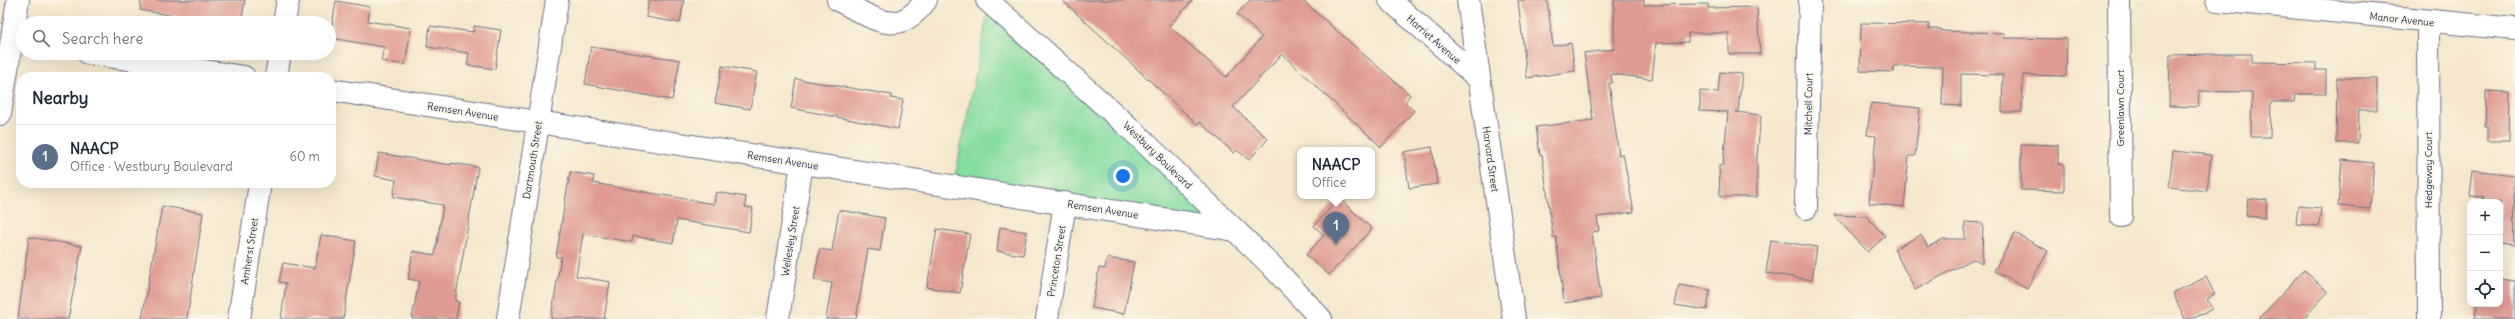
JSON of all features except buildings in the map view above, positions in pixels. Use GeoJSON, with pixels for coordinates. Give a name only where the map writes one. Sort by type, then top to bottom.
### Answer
{"type":"FeatureCollection","features":[{"type":"Feature","properties":{"kind":"street"},"geometry":{"type":"LineString","coordinates":[[0,114],[18,0]]}},
{"type":"Feature","properties":{"kind":"street"},"geometry":{"type":"LineString","coordinates":[[285,16],[288,0]]}},
{"type":"Feature","properties":{"kind":"street","name":"Dartmouth Street"},"geometry":{"type":"LineString","coordinates":[[508,319],[556,0]]}},
{"type":"Feature","properties":{"kind":"street"},"geometry":{"type":"LineString","coordinates":[[838,0],[886,24],[900,23],[912,17],[923,4]]}},
{"type":"Feature","properties":{"kind":"street","name":"Westbury Boulevard"},"geometry":{"type":"LineString","coordinates":[[987,0],[1133,131],[1235,230],[1319,318]]}},
{"type":"Feature","properties":{"kind":"street","name":"Harriet Avenue"},"geometry":{"type":"LineString","coordinates":[[1390,0],[1479,79]]}},
{"type":"Feature","properties":{"kind":"street","name":"Harvard Street"},"geometry":{"type":"LineString","coordinates":[[1468,0],[1514,319]]}},
{"type":"Feature","properties":{"kind":"street","name":"Mitchell Court"},"geometry":{"type":"LineString","coordinates":[[1806,208],[1810,0]]}},
{"type":"Feature","properties":{"kind":"street","name":"Greenlawn Court"},"geometry":{"type":"LineString","coordinates":[[2119,0],[2121,216]]}},
{"type":"Feature","properties":{"kind":"street","name":"Manor Avenue"},"geometry":{"type":"LineString","coordinates":[[2217,0],[2515,29]]}},
{"type":"Feature","properties":{"kind":"street","name":"Hedgeway Court"},"geometry":{"type":"LineString","coordinates":[[2428,21],[2428,319]]}},
{"type":"Feature","properties":{"kind":"street"},"geometry":{"type":"LineString","coordinates":[[134,60],[212,72]]}},
{"type":"Feature","properties":{"kind":"street"},"geometry":{"type":"LineString","coordinates":[[277,72],[279,60]]}},
{"type":"Feature","properties":{"kind":"street","name":"Remsen Avenue"},"geometry":{"type":"LineString","coordinates":[[336,91],[1235,230]]}},
{"type":"Feature","properties":{"kind":"street","name":"Wellesley Street"},"geometry":{"type":"LineString","coordinates":[[778,319],[802,163]]}},
{"type":"Feature","properties":{"kind":"street","name":"Amherst Street"},"geometry":{"type":"LineString","coordinates":[[239,319],[259,188]]}},
{"type":"Feature","properties":{"kind":"street","name":"Princeton Street"},"geometry":{"type":"LineString","coordinates":[[1047,319],[1065,203]]}},
{"type":"Feature","properties":{"kind":"green space"},"geometry":{"type":"Polygon","coordinates":[[[990,2],[1235,230],[953,186],[990,2]]]}},
{"type":"Feature","properties":{"kind":"place","name":"NAACP"},"geometry":{"type":"Point","coordinates":[1336,245]}}]}
